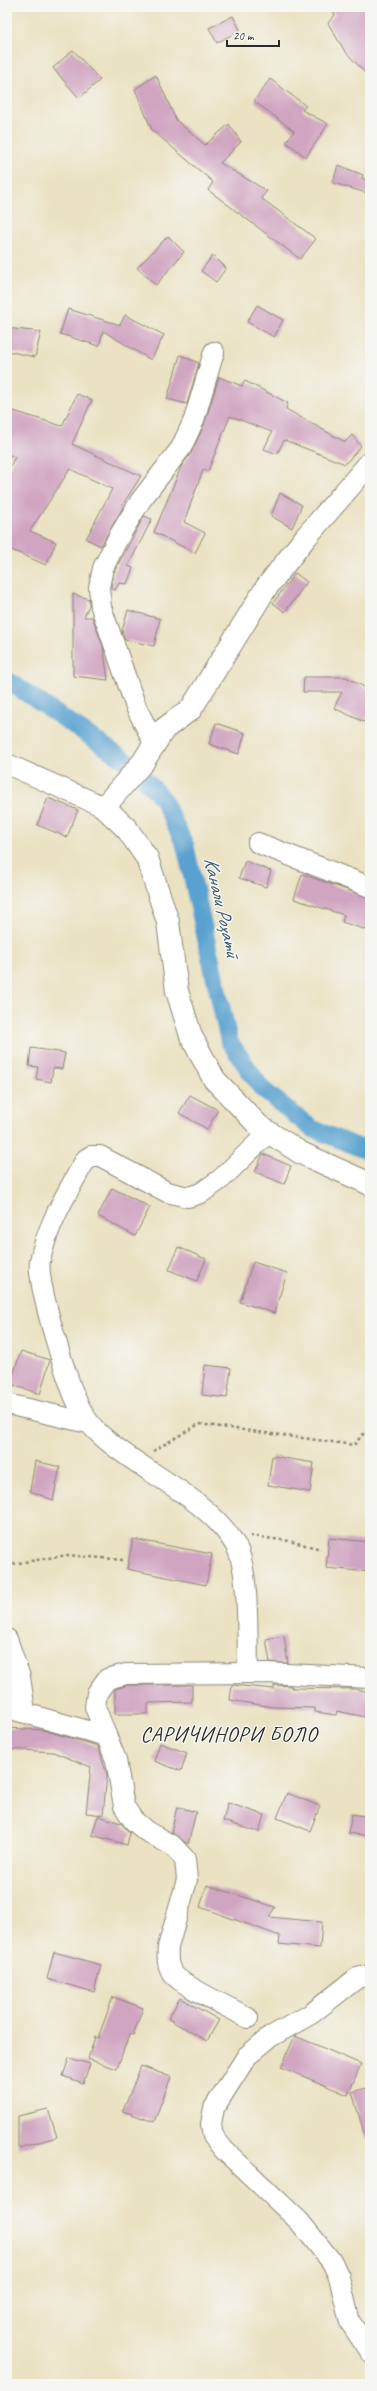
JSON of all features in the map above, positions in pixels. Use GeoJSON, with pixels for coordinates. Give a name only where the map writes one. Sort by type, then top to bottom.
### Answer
{"type":"FeatureCollection","features":[{"type":"Feature","properties":{"kind":"street"},"geometry":{"type":"LineString","coordinates":[[149,753],[136,707],[101,607],[99,587],[103,568],[119,536],[141,500],[181,448],[194,420],[214,352]]}},
{"type":"Feature","properties":{"kind":"street"},"geometry":{"type":"LineString","coordinates":[[104,807],[149,753],[164,729],[191,709],[266,588],[305,538],[370,463]]}},
{"type":"Feature","properties":{"kind":"street"},"geometry":{"type":"LineString","coordinates":[[7,764],[104,807],[128,829],[147,858],[168,922],[177,991],[190,1036],[214,1079],[260,1126],[301,1153],[370,1184]]}},
{"type":"Feature","properties":{"kind":"street"},"geometry":{"type":"LineString","coordinates":[[258,843],[370,887]]}},
{"type":"Feature","properties":{"kind":"street"},"geometry":{"type":"LineString","coordinates":[[248,1673],[244,1576],[237,1548],[227,1532],[201,1508],[104,1438],[88,1423],[77,1404],[63,1364],[40,1274],[40,1262],[47,1238],[63,1199],[86,1159],[91,1156],[100,1156],[167,1192],[188,1197],[201,1193],[221,1179],[269,1132]]}},
{"type":"Feature","properties":{"kind":"street"},"geometry":{"type":"LineString","coordinates":[[7,1404],[88,1423]]}},
{"type":"Feature","properties":{"kind":"street"},"geometry":{"type":"LineString","coordinates":[[7,1639],[20,1678],[16,1710],[106,1736]]}},
{"type":"Feature","properties":{"kind":"street"},"geometry":{"type":"LineString","coordinates":[[248,2018],[192,1987],[174,1975],[169,1966],[167,1956],[168,1947],[187,1880],[185,1859],[173,1846],[146,1831],[133,1820],[124,1806],[116,1760],[95,1707],[97,1693],[107,1679],[126,1674],[248,1673],[370,1678]]}},
{"type":"Feature","properties":{"kind":"street"},"geometry":{"type":"LineString","coordinates":[[370,1975],[357,1978],[311,2014],[270,2037],[247,2056],[214,2108],[211,2124],[213,2136],[224,2150],[299,2221],[332,2262],[339,2277],[350,2322],[370,2352]]}},
{"type":"Feature","properties":{"kind":"path"},"geometry":{"type":"LineString","coordinates":[[135,1460],[199,1424],[276,1436],[354,1445],[370,1426]]}},
{"type":"Feature","properties":{"kind":"path"},"geometry":{"type":"LineString","coordinates":[[233,1542],[253,1535],[290,1541],[321,1549]]}},
{"type":"Feature","properties":{"kind":"path"},"geometry":{"type":"LineString","coordinates":[[7,1565],[67,1555],[124,1560]]}},
{"type":"Feature","properties":{"kind":"building"},"geometry":{"type":"Polygon","coordinates":[[[330,7],[365,7],[370,13],[370,78],[344,50],[328,23],[335,15],[330,7]]]}},
{"type":"Feature","properties":{"kind":"building"},"geometry":{"type":"Polygon","coordinates":[[[233,16],[240,30],[217,43],[209,28],[233,16]]]}},
{"type":"Feature","properties":{"kind":"building"},"geometry":{"type":"Polygon","coordinates":[[[73,50],[100,80],[79,98],[53,68],[73,50]]]}},
{"type":"Feature","properties":{"kind":"building"},"geometry":{"type":"Polygon","coordinates":[[[156,75],[176,120],[205,145],[229,124],[241,142],[220,163],[267,191],[261,198],[316,239],[300,259],[208,190],[213,182],[152,130],[135,89],[156,75]]]}},
{"type":"Feature","properties":{"kind":"building"},"geometry":{"type":"Polygon","coordinates":[[[270,79],[306,106],[302,110],[328,124],[306,157],[286,142],[294,131],[254,101],[270,79]]]}},
{"type":"Feature","properties":{"kind":"building"},"geometry":{"type":"Polygon","coordinates":[[[338,165],[363,175],[362,178],[370,182],[370,194],[333,183],[338,165]]]}},
{"type":"Feature","properties":{"kind":"building"},"geometry":{"type":"Polygon","coordinates":[[[168,236],[184,252],[156,285],[137,268],[168,236]]]}},
{"type":"Feature","properties":{"kind":"building"},"geometry":{"type":"Polygon","coordinates":[[[213,255],[226,268],[216,282],[201,271],[213,255]]]}},
{"type":"Feature","properties":{"kind":"building"},"geometry":{"type":"Polygon","coordinates":[[[257,305],[283,320],[274,337],[247,322],[257,305]]]}},
{"type":"Feature","properties":{"kind":"building"},"geometry":{"type":"Polygon","coordinates":[[[68,309],[120,325],[125,315],[164,335],[151,360],[103,331],[99,346],[60,334],[68,309]]]}},
{"type":"Feature","properties":{"kind":"building"},"geometry":{"type":"Polygon","coordinates":[[[7,328],[41,332],[35,357],[7,351],[7,328]]]}},
{"type":"Feature","properties":{"kind":"building"},"geometry":{"type":"Polygon","coordinates":[[[180,355],[199,363],[187,404],[167,399],[180,355]]]}},
{"type":"Feature","properties":{"kind":"building"},"geometry":{"type":"Polygon","coordinates":[[[219,377],[242,386],[245,381],[288,403],[286,409],[345,442],[352,435],[361,446],[345,464],[284,440],[277,454],[264,449],[272,432],[230,416],[208,471],[203,470],[184,522],[205,533],[195,553],[154,532],[182,465],[191,453],[204,425],[219,377]]]}},
{"type":"Feature","properties":{"kind":"building"},"geometry":{"type":"Polygon","coordinates":[[[77,394],[92,400],[72,444],[141,476],[122,506],[123,507],[101,546],[86,539],[112,489],[70,469],[30,531],[56,542],[46,565],[7,548],[7,472],[15,457],[7,454],[7,409],[62,426],[77,394]]]}},
{"type":"Feature","properties":{"kind":"building"},"geometry":{"type":"Polygon","coordinates":[[[280,493],[302,505],[292,528],[271,516],[280,493]]]}},
{"type":"Feature","properties":{"kind":"building"},"geometry":{"type":"Polygon","coordinates":[[[144,516],[152,519],[128,566],[133,568],[127,584],[119,583],[115,590],[111,588],[114,572],[144,516]]]}},
{"type":"Feature","properties":{"kind":"building"},"geometry":{"type":"Polygon","coordinates":[[[295,573],[307,582],[285,612],[273,603],[295,573]]]}},
{"type":"Feature","properties":{"kind":"building"},"geometry":{"type":"Polygon","coordinates":[[[73,594],[89,599],[89,605],[84,617],[92,617],[103,646],[108,680],[73,676],[73,594]]]}},
{"type":"Feature","properties":{"kind":"building"},"geometry":{"type":"Polygon","coordinates":[[[128,610],[160,619],[154,646],[125,640],[122,631],[128,610]]]}},
{"type":"Feature","properties":{"kind":"building"},"geometry":{"type":"Polygon","coordinates":[[[304,677],[346,677],[370,690],[370,711],[364,722],[334,708],[342,692],[303,692],[304,677]]]}},
{"type":"Feature","properties":{"kind":"building"},"geometry":{"type":"Polygon","coordinates":[[[216,723],[245,733],[239,754],[209,744],[216,723]]]}},
{"type":"Feature","properties":{"kind":"building"},"geometry":{"type":"Polygon","coordinates":[[[48,798],[78,810],[67,837],[37,825],[48,798]]]}},
{"type":"Feature","properties":{"kind":"building"},"geometry":{"type":"Polygon","coordinates":[[[245,861],[271,871],[266,887],[239,878],[245,861]]]}},
{"type":"Feature","properties":{"kind":"building"},"geometry":{"type":"Polygon","coordinates":[[[302,874],[370,898],[370,931],[342,922],[344,915],[294,899],[302,874]]]}},
{"type":"Feature","properties":{"kind":"building"},"geometry":{"type":"Polygon","coordinates":[[[31,1048],[65,1053],[62,1069],[53,1068],[51,1082],[36,1079],[38,1067],[29,1066],[31,1048]]]}},
{"type":"Feature","properties":{"kind":"building"},"geometry":{"type":"Polygon","coordinates":[[[190,1095],[218,1110],[207,1129],[179,1113],[190,1095]]]}},
{"type":"Feature","properties":{"kind":"building"},"geometry":{"type":"Polygon","coordinates":[[[263,1154],[291,1166],[284,1184],[255,1172],[263,1154]]]}},
{"type":"Feature","properties":{"kind":"building"},"geometry":{"type":"Polygon","coordinates":[[[112,1188],[150,1207],[135,1236],[98,1216],[112,1188]]]}},
{"type":"Feature","properties":{"kind":"building"},"geometry":{"type":"Polygon","coordinates":[[[178,1247],[206,1259],[197,1281],[169,1270],[178,1247]]]}},
{"type":"Feature","properties":{"kind":"building"},"geometry":{"type":"Polygon","coordinates":[[[253,1262],[287,1273],[274,1313],[240,1302],[253,1262]]]}},
{"type":"Feature","properties":{"kind":"building"},"geometry":{"type":"Polygon","coordinates":[[[21,1351],[50,1360],[40,1394],[10,1384],[21,1351]]]}},
{"type":"Feature","properties":{"kind":"building"},"geometry":{"type":"Polygon","coordinates":[[[205,1365],[231,1368],[227,1398],[202,1395],[205,1365]]]}},
{"type":"Feature","properties":{"kind":"building"},"geometry":{"type":"Polygon","coordinates":[[[272,1456],[314,1463],[310,1492],[268,1485],[272,1456]]]}},
{"type":"Feature","properties":{"kind":"building"},"geometry":{"type":"Polygon","coordinates":[[[35,1461],[60,1467],[53,1500],[30,1491],[35,1461]]]}},
{"type":"Feature","properties":{"kind":"building"},"geometry":{"type":"Polygon","coordinates":[[[329,1538],[370,1542],[370,1572],[326,1568],[329,1538]]]}},
{"type":"Feature","properties":{"kind":"building"},"geometry":{"type":"Polygon","coordinates":[[[133,1539],[212,1554],[206,1585],[127,1569],[133,1539]]]}},
{"type":"Feature","properties":{"kind":"building"},"geometry":{"type":"Polygon","coordinates":[[[284,1636],[288,1663],[270,1662],[266,1639],[284,1636]]]}},
{"type":"Feature","properties":{"kind":"building"},"geometry":{"type":"Polygon","coordinates":[[[128,1685],[192,1685],[192,1702],[148,1703],[148,1714],[115,1714],[115,1689],[128,1685]]]}},
{"type":"Feature","properties":{"kind":"building"},"geometry":{"type":"Polygon","coordinates":[[[232,1685],[274,1689],[274,1685],[292,1686],[292,1688],[354,1689],[370,1692],[370,1718],[337,1711],[336,1715],[315,1712],[315,1708],[273,1707],[230,1700],[232,1685]]]}},
{"type":"Feature","properties":{"kind":"building"},"geometry":{"type":"Polygon","coordinates":[[[7,1728],[43,1730],[98,1746],[107,1775],[103,1815],[86,1813],[91,1767],[53,1752],[7,1749],[7,1728]]]}},
{"type":"Feature","properties":{"kind":"building"},"geometry":{"type":"Polygon","coordinates":[[[160,1743],[187,1753],[181,1771],[154,1761],[160,1743]]]}},
{"type":"Feature","properties":{"kind":"building"},"geometry":{"type":"Polygon","coordinates":[[[287,1793],[320,1806],[310,1831],[277,1818],[287,1793]]]}},
{"type":"Feature","properties":{"kind":"building"},"geometry":{"type":"Polygon","coordinates":[[[228,1803],[264,1815],[259,1832],[223,1821],[228,1803]]]}},
{"type":"Feature","properties":{"kind":"building"},"geometry":{"type":"Polygon","coordinates":[[[177,1807],[196,1812],[188,1844],[171,1832],[177,1807]]]}},
{"type":"Feature","properties":{"kind":"building"},"geometry":{"type":"Polygon","coordinates":[[[352,1814],[370,1817],[370,1836],[348,1833],[352,1814]]]}},
{"type":"Feature","properties":{"kind":"building"},"geometry":{"type":"Polygon","coordinates":[[[98,1816],[121,1823],[130,1833],[127,1845],[92,1835],[98,1816]]]}},
{"type":"Feature","properties":{"kind":"building"},"geometry":{"type":"Polygon","coordinates":[[[207,1885],[275,1907],[269,1917],[322,1922],[320,1948],[279,1944],[280,1936],[200,1907],[207,1885]]]}},
{"type":"Feature","properties":{"kind":"building"},"geometry":{"type":"Polygon","coordinates":[[[54,1952],[101,1965],[94,1992],[47,1979],[54,1952]]]}},
{"type":"Feature","properties":{"kind":"building"},"geometry":{"type":"Polygon","coordinates":[[[113,1997],[143,2008],[133,2035],[129,2034],[117,2069],[88,2059],[95,2037],[98,2038],[113,1997]]]}},
{"type":"Feature","properties":{"kind":"building"},"geometry":{"type":"Polygon","coordinates":[[[180,1998],[219,2020],[207,2041],[168,2019],[180,1998]]]}},
{"type":"Feature","properties":{"kind":"building"},"geometry":{"type":"Polygon","coordinates":[[[295,2036],[361,2064],[348,2095],[281,2067],[295,2036]]]}},
{"type":"Feature","properties":{"kind":"building"},"geometry":{"type":"Polygon","coordinates":[[[69,2058],[90,2064],[83,2083],[63,2076],[69,2058]]]}},
{"type":"Feature","properties":{"kind":"building"},"geometry":{"type":"Polygon","coordinates":[[[141,2066],[171,2077],[154,2122],[123,2111],[141,2066]]]}},
{"type":"Feature","properties":{"kind":"building"},"geometry":{"type":"Polygon","coordinates":[[[370,2087],[370,2140],[366,2140],[352,2092],[370,2087]]]}},
{"type":"Feature","properties":{"kind":"building"},"geometry":{"type":"Polygon","coordinates":[[[48,2109],[57,2137],[18,2148],[18,2116],[48,2109]]]}},
{"type":"Feature","properties":{"kind":"waterway","name":"Канали Роҳатӣ"},"geometry":{"type":"LineString","coordinates":[[7,680],[132,765],[162,798],[185,845],[229,1041],[262,1089],[311,1128],[370,1152]]}},
{"type":"Feature","properties":{"kind":"district","name":"САРИЧИНОРИ БОЛО"},"geometry":{"type":"Point","coordinates":[229,1734]}}]}
